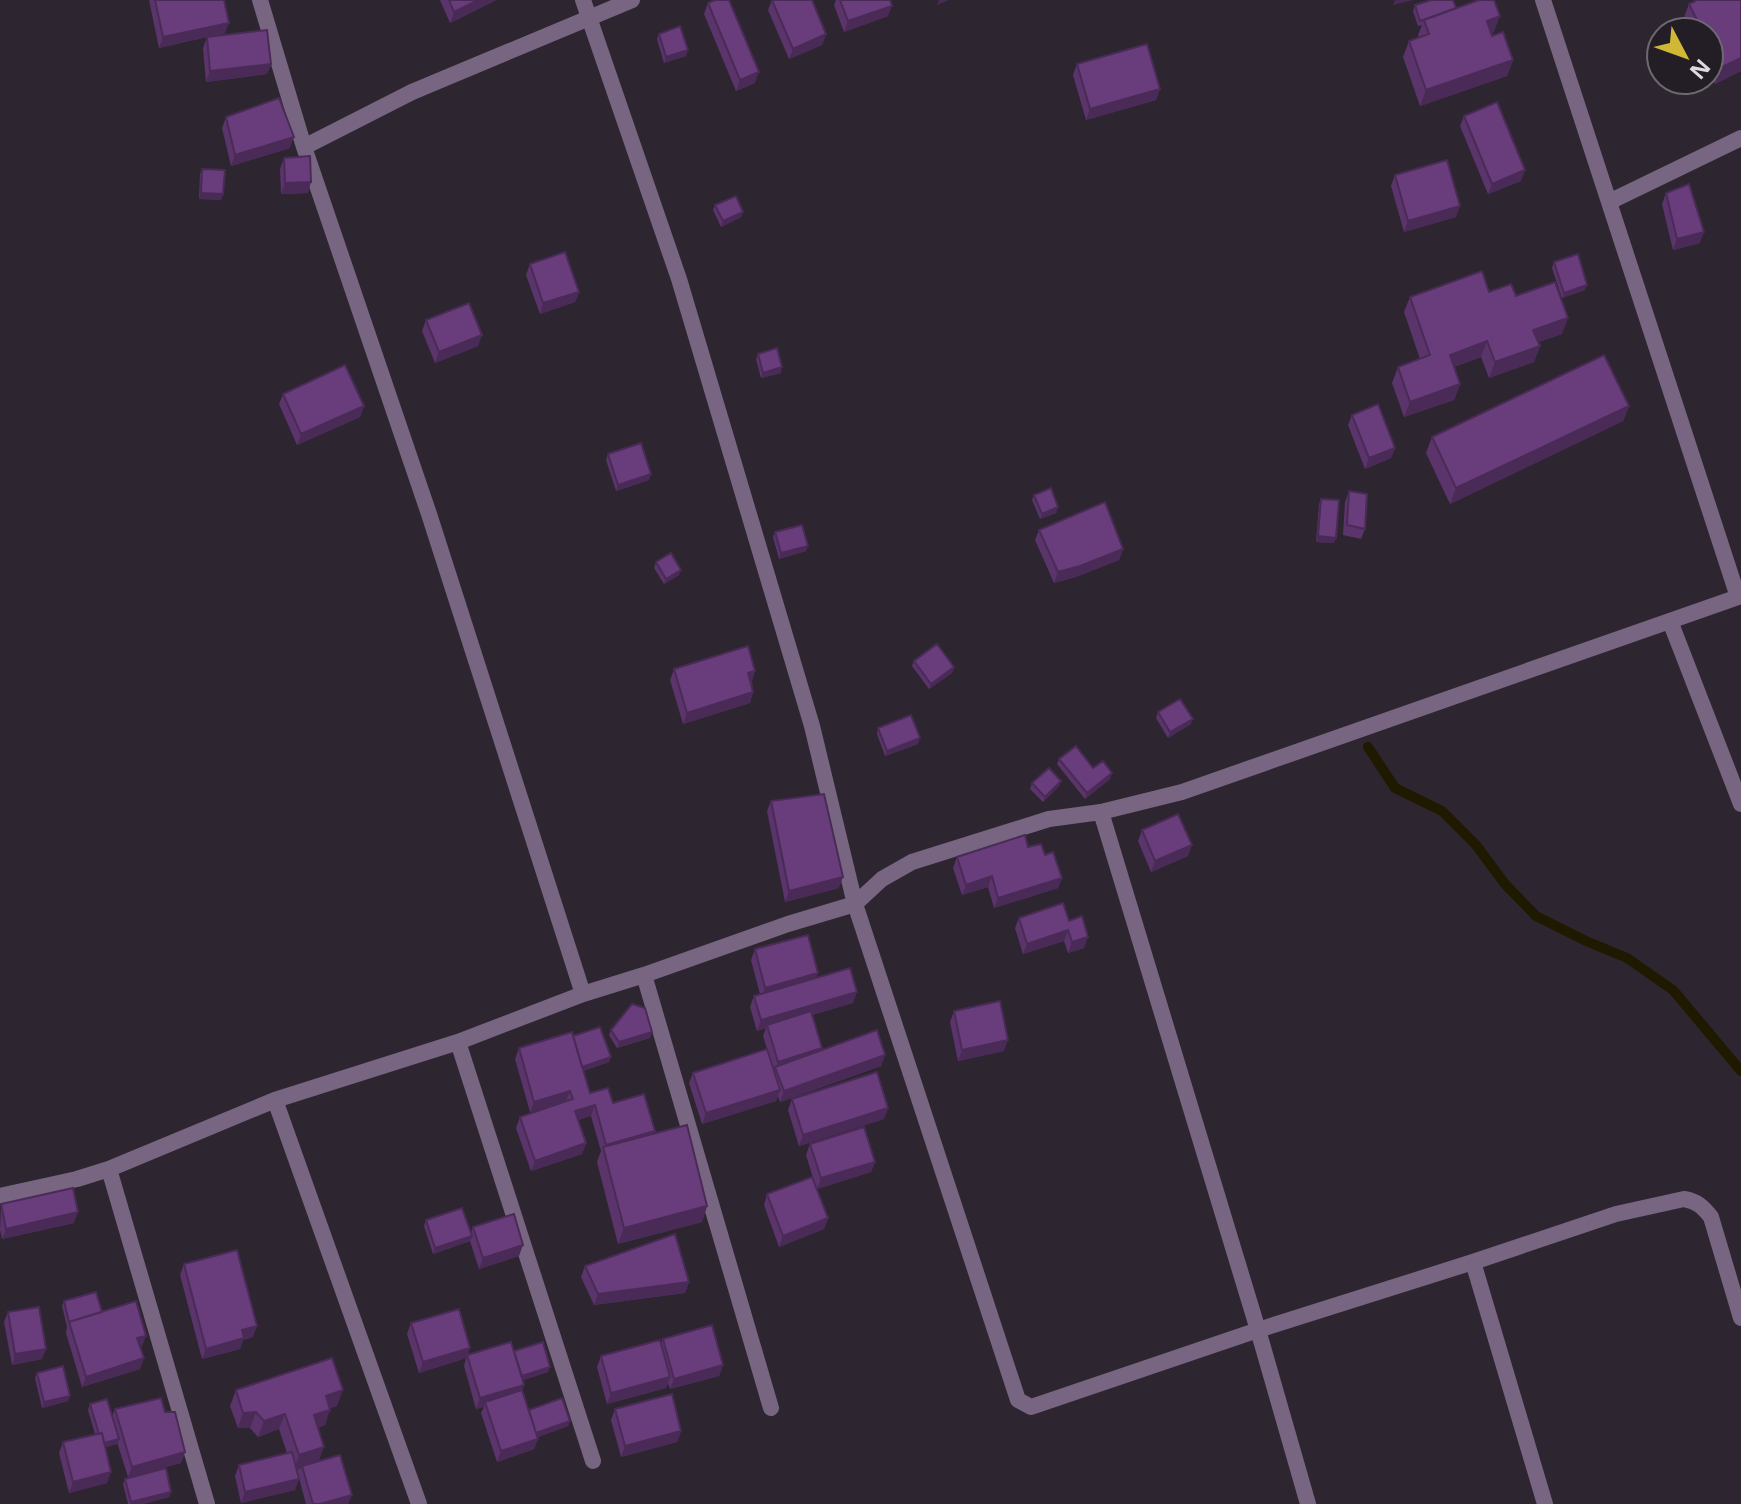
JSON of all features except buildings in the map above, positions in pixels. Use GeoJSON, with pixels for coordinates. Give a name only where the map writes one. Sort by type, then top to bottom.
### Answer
{"type":"FeatureCollection","features":[{"type":"Feature","properties":{"kind":"street"},"geometry":{"type":"LineString","coordinates":[[260,0],[304,147],[429,514],[583,994]]}},
{"type":"Feature","properties":{"kind":"street"},"geometry":{"type":"LineString","coordinates":[[583,0],[688,309],[812,726],[855,904],[1018,1400],[1031,1407],[1616,1214],[1684,1199],[1695,1201],[1711,1217],[1741,1318]]}},
{"type":"Feature","properties":{"kind":"street"},"geometry":{"type":"LineString","coordinates":[[304,147],[412,92],[632,0]]}},
{"type":"Feature","properties":{"kind":"street"},"geometry":{"type":"LineString","coordinates":[[0,1196],[109,1169],[275,1100],[458,1042],[583,994],[855,904],[882,879],[912,862],[1049,819],[1101,812],[1182,792],[1740,596],[1543,0]]}},
{"type":"Feature","properties":{"kind":"street"},"geometry":{"type":"LineString","coordinates":[[1609,202],[1741,138]]}},
{"type":"Feature","properties":{"kind":"street"},"geometry":{"type":"LineString","coordinates":[[1670,621],[1741,804]]}},
{"type":"Feature","properties":{"kind":"street"},"geometry":{"type":"LineString","coordinates":[[1101,812],[1308,1504]]}},
{"type":"Feature","properties":{"kind":"street"},"geometry":{"type":"LineString","coordinates":[[644,975],[771,1408]]}},
{"type":"Feature","properties":{"kind":"street"},"geometry":{"type":"LineString","coordinates":[[458,1042],[593,1461]]}},
{"type":"Feature","properties":{"kind":"street"},"geometry":{"type":"LineString","coordinates":[[275,1100],[419,1504]]}},
{"type":"Feature","properties":{"kind":"street"},"geometry":{"type":"LineString","coordinates":[[109,1169],[207,1504]]}},
{"type":"Feature","properties":{"kind":"street"},"geometry":{"type":"LineString","coordinates":[[1473,1262],[1545,1504]]}},
{"type":"Feature","properties":{"kind":"waterway"},"geometry":{"type":"LineString","coordinates":[[1368,747],[1395,788],[1442,811],[1476,845],[1505,884],[1536,916],[1627,958],[1673,990],[1741,1071]]}}]}
